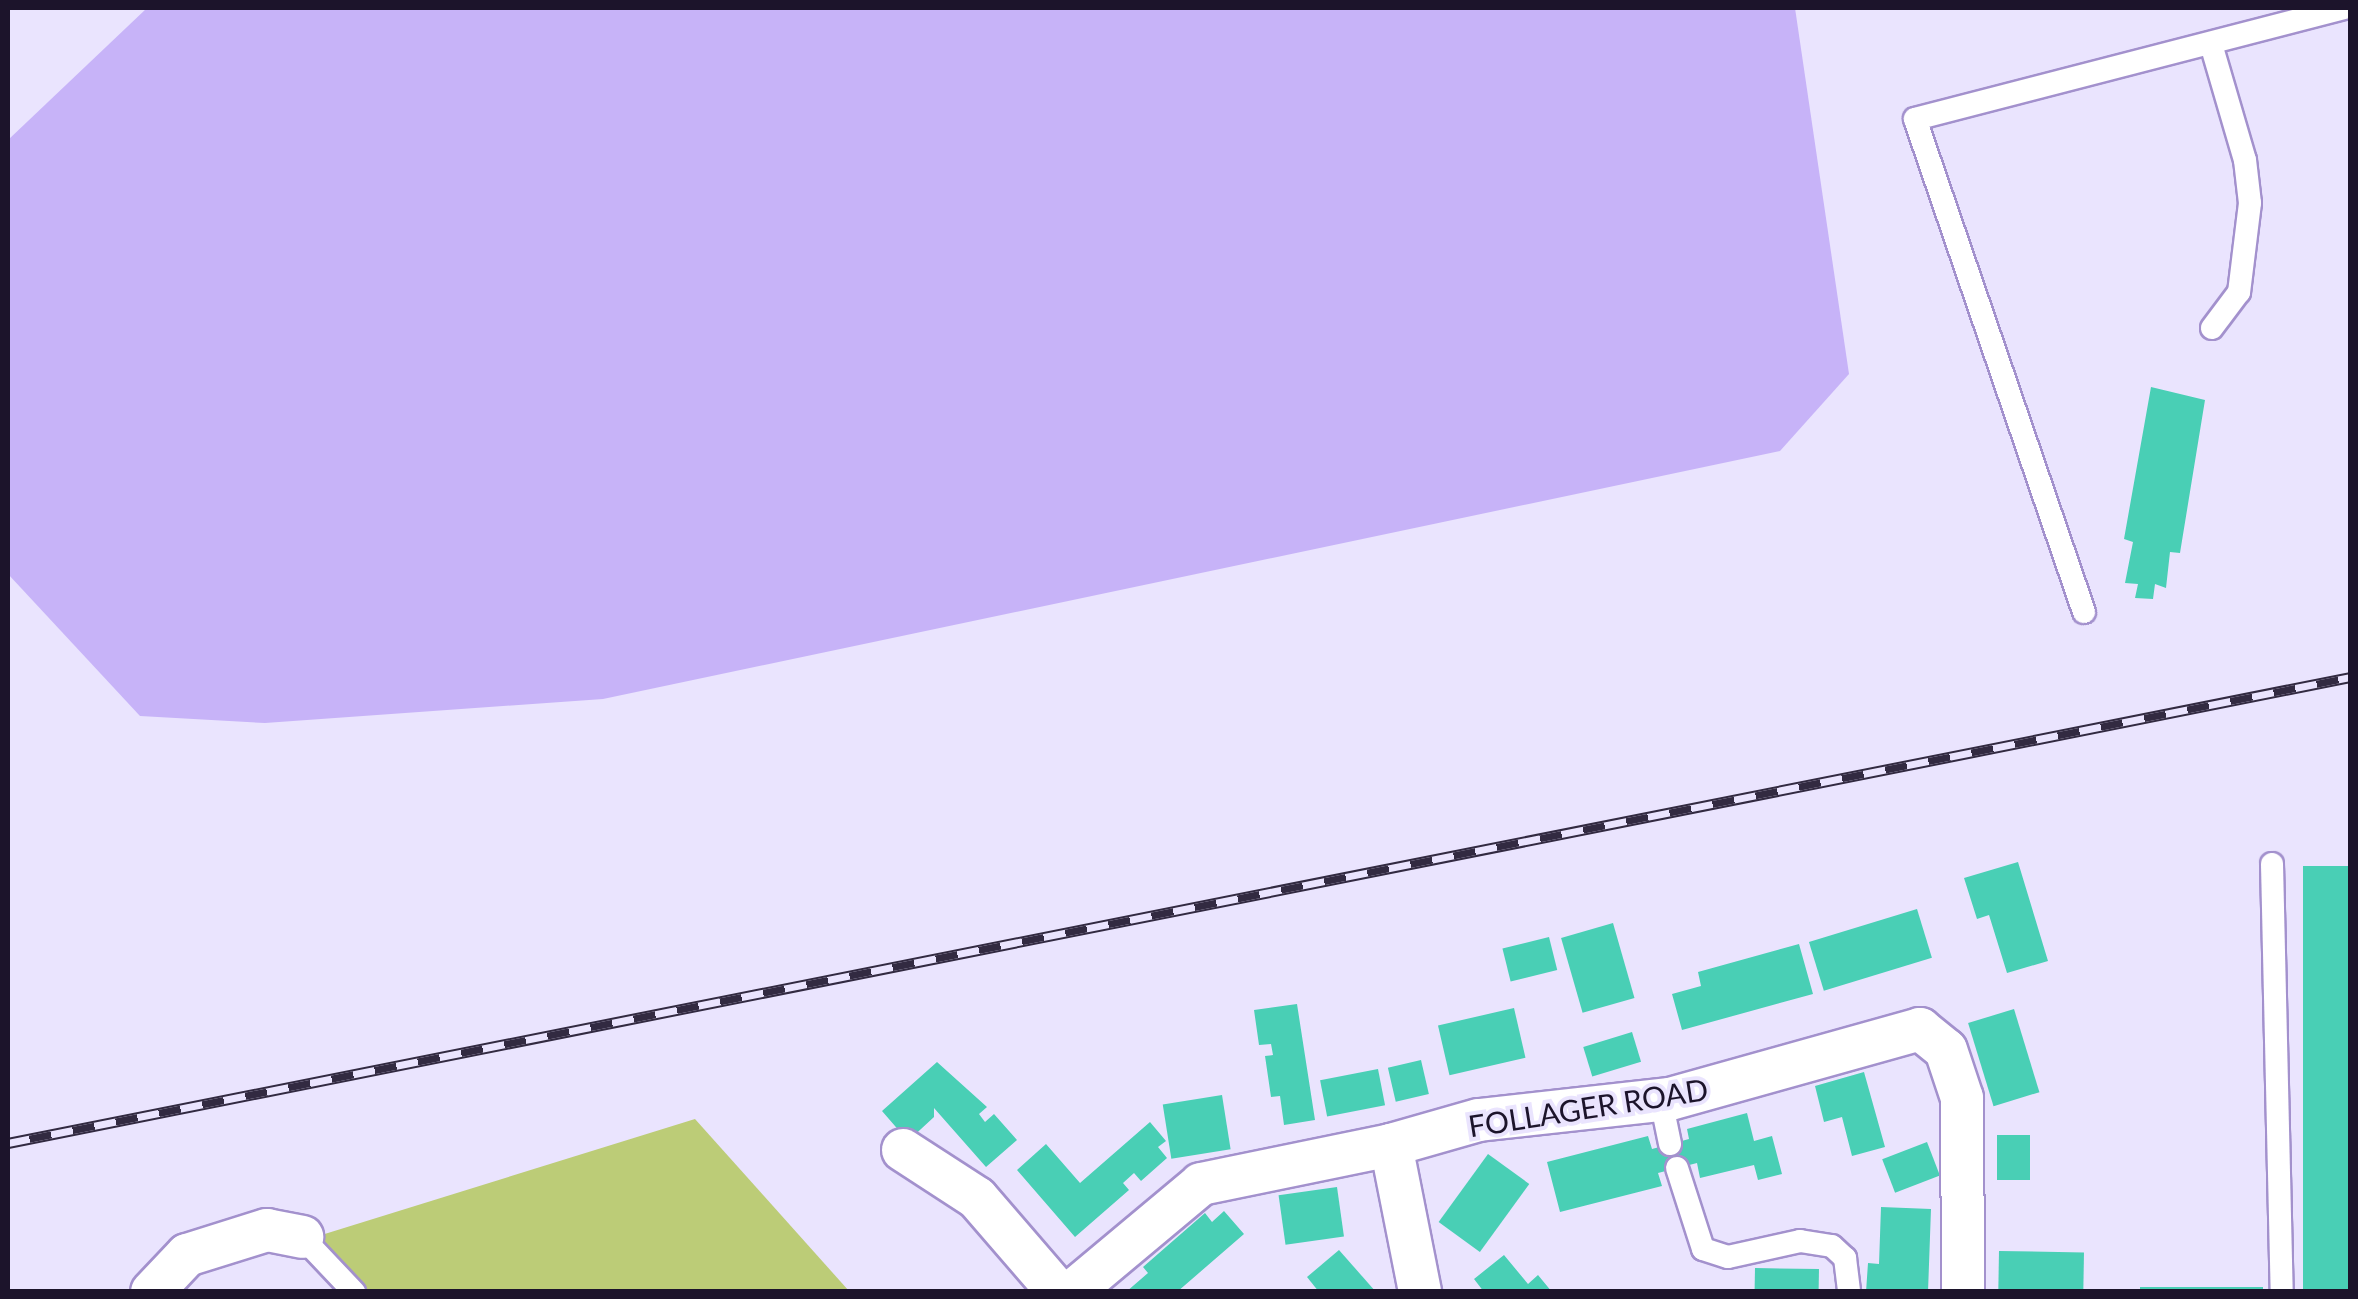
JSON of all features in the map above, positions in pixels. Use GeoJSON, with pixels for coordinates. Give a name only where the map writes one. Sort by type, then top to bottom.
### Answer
{"type":"FeatureCollection","features":[{"type":"Feature","properties":{"kind":"street","name":"FOLLAGER ROAD"},"geometry":{"type":"LineString","coordinates":[[1072,1292],[1201,1184],[1391,1145],[1479,1120],[1661,1100],[1910,1027],[1931,1034],[1946,1050],[1962,1098],[1963,1292]]}},
{"type":"Feature","properties":{"kind":"street"},"geometry":{"type":"LineString","coordinates":[[1391,1145],[1420,1292]]}},
{"type":"Feature","properties":{"kind":"street"},"geometry":{"type":"LineString","coordinates":[[903,1150],[978,1198],[1058,1292]]}},
{"type":"Feature","properties":{"kind":"street"},"geometry":{"type":"LineString","coordinates":[[152,1292],[187,1255],[267,1230],[302,1237]]}},
{"type":"Feature","properties":{"kind":"lane"},"geometry":{"type":"LineString","coordinates":[[2084,612],[1916,119],[2344,8]]}},
{"type":"Feature","properties":{"kind":"lane"},"geometry":{"type":"LineString","coordinates":[[2211,44],[2242,147],[2250,203],[2238,292],[2212,328]]}},
{"type":"Feature","properties":{"kind":"lane"},"geometry":{"type":"LineString","coordinates":[[2272,864],[2282,1292]]}},
{"type":"Feature","properties":{"kind":"lane"},"geometry":{"type":"LineString","coordinates":[[1661,1100],[1670,1144]]}},
{"type":"Feature","properties":{"kind":"lane"},"geometry":{"type":"LineString","coordinates":[[1676,1168],[1703,1249],[1728,1257],[1800,1241],[1832,1246],[1845,1258],[1849,1292]]}},
{"type":"Feature","properties":{"kind":"lane"},"geometry":{"type":"LineString","coordinates":[[302,1237],[354,1292]]}},
{"type":"Feature","properties":{"kind":"green space"},"geometry":{"type":"Polygon","coordinates":[[[695,1119],[849,1291],[368,1291],[315,1237],[695,1119]]]}},
{"type":"Feature","properties":{"kind":"shaded area"},"geometry":{"type":"Polygon","coordinates":[[[147,8],[1795,8],[1849,374],[1780,451],[603,699],[265,723],[140,716],[8,574],[8,140],[147,8]]]}},
{"type":"Feature","properties":{"kind":"building"},"geometry":{"type":"Polygon","coordinates":[[[2151,387],[2205,400],[2180,553],[2170,552],[2166,588],[2155,584],[2153,599],[2135,598],[2138,584],[2125,583],[2133,542],[2124,539],[2151,387]]]}},
{"type":"Feature","properties":{"kind":"building"},"geometry":{"type":"Polygon","coordinates":[[[2018,862],[2048,961],[2007,973],[1989,915],[1977,919],[1964,878],[2018,862]]]}},
{"type":"Feature","properties":{"kind":"building"},"geometry":{"type":"Polygon","coordinates":[[[2303,866],[2350,866],[2350,1292],[2303,1292],[2303,866]]]}},
{"type":"Feature","properties":{"kind":"building"},"geometry":{"type":"Polygon","coordinates":[[[1917,909],[1932,958],[1824,991],[1809,942],[1917,909]]]}},
{"type":"Feature","properties":{"kind":"building"},"geometry":{"type":"Polygon","coordinates":[[[1613,923],[1634,998],[1583,1013],[1561,938],[1613,923]]]}},
{"type":"Feature","properties":{"kind":"building"},"geometry":{"type":"Polygon","coordinates":[[[1549,937],[1557,970],[1511,982],[1502,949],[1549,937]]]}},
{"type":"Feature","properties":{"kind":"building"},"geometry":{"type":"Polygon","coordinates":[[[1799,944],[1813,994],[1682,1030],[1672,994],[1701,986],[1698,972],[1799,944]]]}},
{"type":"Feature","properties":{"kind":"building"},"geometry":{"type":"Polygon","coordinates":[[[1297,1004],[1315,1120],[1284,1125],[1280,1096],[1271,1097],[1265,1056],[1273,1055],[1271,1044],[1259,1045],[1254,1010],[1297,1004]]]}},
{"type":"Feature","properties":{"kind":"building"},"geometry":{"type":"Polygon","coordinates":[[[1514,1008],[1525,1058],[1449,1075],[1438,1026],[1514,1008]]]}},
{"type":"Feature","properties":{"kind":"building"},"geometry":{"type":"Polygon","coordinates":[[[2014,1009],[2039,1092],[1994,1106],[1968,1023],[2014,1009]]]}},
{"type":"Feature","properties":{"kind":"building"},"geometry":{"type":"Polygon","coordinates":[[[1632,1032],[1641,1062],[1592,1077],[1583,1047],[1632,1032]]]}},
{"type":"Feature","properties":{"kind":"building"},"geometry":{"type":"Polygon","coordinates":[[[1421,1060],[1429,1094],[1396,1102],[1388,1068],[1421,1060]]]}},
{"type":"Feature","properties":{"kind":"building"},"geometry":{"type":"Polygon","coordinates":[[[937,1062],[987,1107],[979,1114],[985,1122],[994,1114],[1017,1140],[986,1167],[934,1108],[934,1117],[908,1141],[882,1111],[937,1062]]]}},
{"type":"Feature","properties":{"kind":"building"},"geometry":{"type":"Polygon","coordinates":[[[1378,1069],[1385,1105],[1327,1117],[1320,1080],[1378,1069]]]}},
{"type":"Feature","properties":{"kind":"building"},"geometry":{"type":"Polygon","coordinates":[[[1864,1072],[1885,1147],[1852,1156],[1842,1117],[1824,1122],[1815,1086],[1864,1072]]]}},
{"type":"Feature","properties":{"kind":"building"},"geometry":{"type":"Polygon","coordinates":[[[1222,1095],[1231,1149],[1171,1159],[1163,1104],[1222,1095]]]}},
{"type":"Feature","properties":{"kind":"building"},"geometry":{"type":"Polygon","coordinates":[[[1747,1113],[1754,1141],[1772,1136],[1782,1174],[1758,1180],[1754,1165],[1700,1178],[1697,1163],[1658,1173],[1662,1186],[1560,1212],[1547,1162],[1648,1136],[1652,1149],[1689,1139],[1687,1129],[1747,1113]]]}},
{"type":"Feature","properties":{"kind":"building"},"geometry":{"type":"Polygon","coordinates":[[[1150,1122],[1166,1141],[1158,1147],[1167,1158],[1141,1181],[1134,1173],[1123,1183],[1129,1190],[1075,1237],[1017,1170],[1046,1144],[1080,1183],[1150,1122]]]}},
{"type":"Feature","properties":{"kind":"building"},"geometry":{"type":"Polygon","coordinates":[[[1997,1135],[2030,1135],[2030,1180],[1997,1180],[1997,1135]]]}},
{"type":"Feature","properties":{"kind":"building"},"geometry":{"type":"Polygon","coordinates":[[[1927,1142],[1940,1176],[1895,1193],[1882,1159],[1927,1142]]]}},
{"type":"Feature","properties":{"kind":"building"},"geometry":{"type":"Polygon","coordinates":[[[1488,1154],[1529,1184],[1480,1252],[1439,1222],[1488,1154]]]}},
{"type":"Feature","properties":{"kind":"building"},"geometry":{"type":"Polygon","coordinates":[[[1337,1187],[1344,1237],[1286,1245],[1279,1195],[1337,1187]]]}},
{"type":"Feature","properties":{"kind":"building"},"geometry":{"type":"Polygon","coordinates":[[[1881,1207],[1931,1209],[1928,1292],[1866,1292],[1868,1263],[1879,1264],[1881,1207]]]}},
{"type":"Feature","properties":{"kind":"building"},"geometry":{"type":"Polygon","coordinates":[[[1224,1211],[1244,1234],[1177,1292],[1126,1292],[1148,1273],[1143,1267],[1205,1213],[1212,1222],[1224,1211]]]}},
{"type":"Feature","properties":{"kind":"building"},"geometry":{"type":"Polygon","coordinates":[[[1339,1250],[1376,1292],[1319,1292],[1307,1277],[1339,1250]]]}},
{"type":"Feature","properties":{"kind":"building"},"geometry":{"type":"Polygon","coordinates":[[[1999,1251],[2084,1252],[2083,1292],[1998,1292],[1999,1251]]]}},
{"type":"Feature","properties":{"kind":"building"},"geometry":{"type":"Polygon","coordinates":[[[1504,1255],[1528,1284],[1538,1275],[1552,1292],[1484,1292],[1474,1279],[1504,1255]]]}},
{"type":"Feature","properties":{"kind":"building"},"geometry":{"type":"Polygon","coordinates":[[[1755,1268],[1819,1269],[1819,1292],[1755,1292],[1755,1268]]]}},
{"type":"Feature","properties":{"kind":"building"},"geometry":{"type":"Polygon","coordinates":[[[2140,1287],[2263,1287],[2263,1292],[2140,1292],[2140,1287]]]}},
{"type":"Feature","properties":{"kind":"railway"},"geometry":{"type":"LineString","coordinates":[[8,1143],[2350,677]]}}]}
